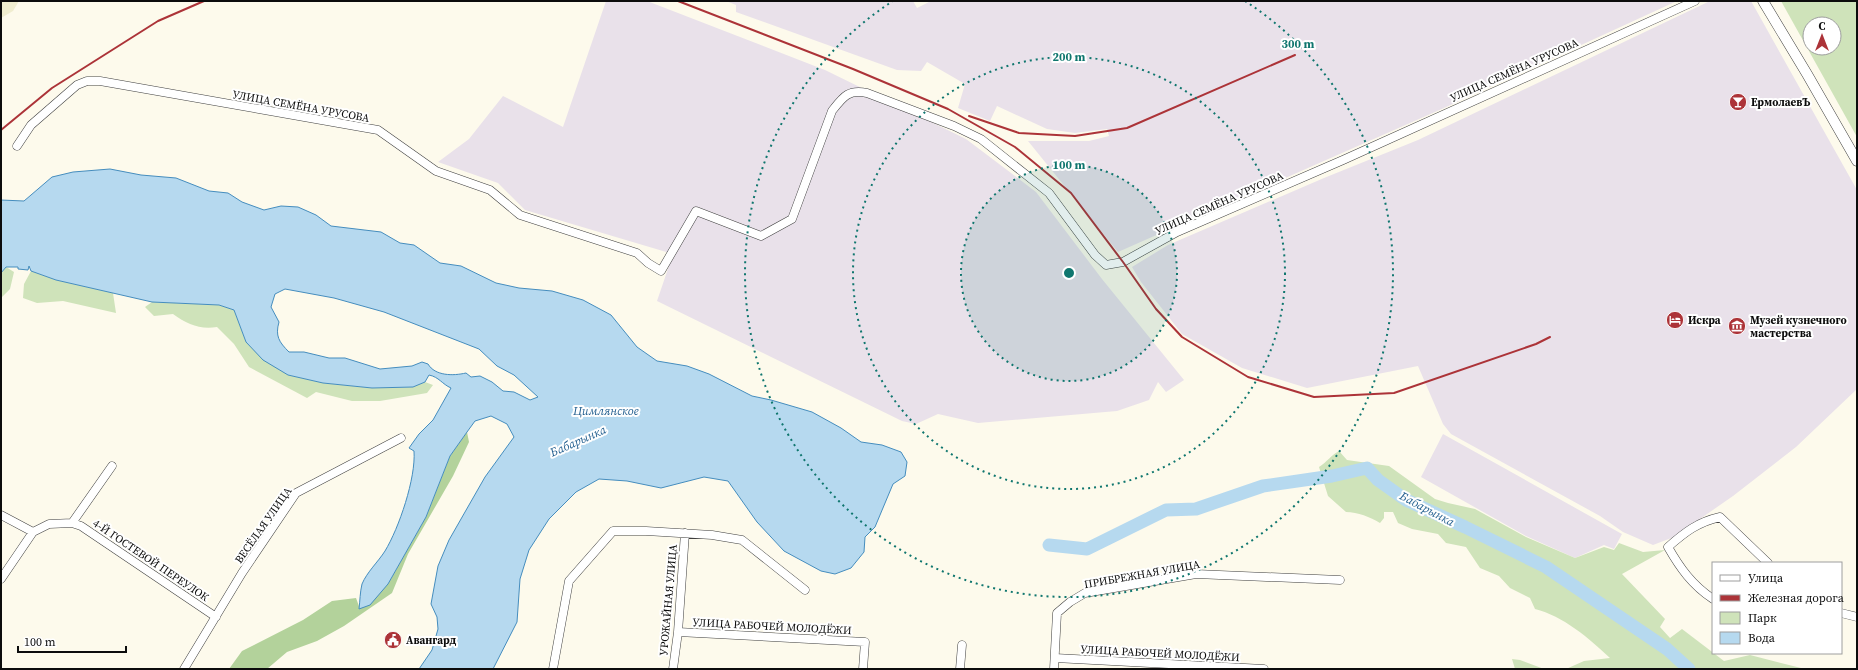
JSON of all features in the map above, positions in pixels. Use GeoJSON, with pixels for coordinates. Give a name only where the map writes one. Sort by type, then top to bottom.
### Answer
{"type":"FeatureCollection","features":[{"type":"Feature","properties":{"kind":"street","name":"УЛИЦА СЕМЁНА УРУСОВА"},"geometry":{"type":"LineString","coordinates":[[17,146],[31,125],[77,85],[87,81],[100,81],[378,130],[436,171],[490,190],[520,215],[637,253],[648,263],[661,271],[696,211],[761,236],[792,219],[832,111],[842,99],[855,91],[867,93],[954,126],[981,138],[1049,193],[1095,254],[1106,265],[1123,262],[1178,232],[1343,160],[1694,1]]}},
{"type":"Feature","properties":{"kind":"street"},"geometry":{"type":"LineString","coordinates":[[1763,1],[1779,25],[1857,161]]}},
{"type":"Feature","properties":{"kind":"street","name":"ВЕСЁЛАЯ УЛИЦА"},"geometry":{"type":"LineString","coordinates":[[184,669],[242,573],[296,493],[401,438]]}},
{"type":"Feature","properties":{"kind":"street"},"geometry":{"type":"LineString","coordinates":[[1,579],[33,532],[49,524],[72,523],[112,466]]}},
{"type":"Feature","properties":{"kind":"street"},"geometry":{"type":"LineString","coordinates":[[1,515],[33,532]]}},
{"type":"Feature","properties":{"kind":"street"},"geometry":{"type":"LineString","coordinates":[[1712,598],[1700,590],[1681,570],[1668,546],[1683,534],[1703,521],[1720,517],[1767,562]]}},
{"type":"Feature","properties":{"kind":"street","name":"4-Й ГОСТЕВОЙ ПЕРЕУЛОК"},"geometry":{"type":"LineString","coordinates":[[72,523],[81,526],[216,617]]}},
{"type":"Feature","properties":{"kind":"street"},"geometry":{"type":"LineString","coordinates":[[553,669],[569,582],[613,531],[685,533],[712,535],[742,540],[805,590]]}},
{"type":"Feature","properties":{"kind":"street","name":"УРОЖАЙНАЯ УЛИЦА"},"geometry":{"type":"LineString","coordinates":[[673,669],[678,632],[685,533]]}},
{"type":"Feature","properties":{"kind":"street","name":"ПРИБРЕЖНАЯ УЛИЦА"},"geometry":{"type":"LineString","coordinates":[[1054,669],[1057,613],[1070,602],[1085,593],[1196,574],[1340,580]]}},
{"type":"Feature","properties":{"kind":"street"},"geometry":{"type":"LineString","coordinates":[[1842,613],[1857,617]]}},
{"type":"Feature","properties":{"kind":"street","name":"УЛИЦА РАБОЧЕЙ МОЛОДЁЖИ"},"geometry":{"type":"LineString","coordinates":[[678,632],[865,642],[863,669]]}},
{"type":"Feature","properties":{"kind":"street"},"geometry":{"type":"LineString","coordinates":[[960,669],[962,645]]}},
{"type":"Feature","properties":{"kind":"street","name":"УЛИЦА РАБОЧЕЙ МОЛОДЁЖИ"},"geometry":{"type":"LineString","coordinates":[[1055,658],[1264,669]]}},
{"type":"Feature","properties":{"kind":"shaded area"},"geometry":{"type":"Polygon","coordinates":[[[1,1],[19,1],[13,11],[1,18],[1,1]]]}},
{"type":"Feature","properties":{"kind":"shaded area"},"geometry":{"type":"Polygon","coordinates":[[[606,1],[647,1],[825,70],[966,139],[1036,192],[1102,279],[1184,380],[1166,392],[1158,382],[1149,400],[1117,411],[978,423],[938,414],[916,424],[902,421],[657,301],[673,254],[525,210],[498,183],[438,162],[469,139],[503,96],[563,127],[606,1]]]}},
{"type":"Feature","properties":{"kind":"shaded area"},"geometry":{"type":"Polygon","coordinates":[[[726,1],[913,1],[917,8],[931,1],[1677,1],[1444,108],[1118,252],[1028,141],[1089,141],[1109,136],[1107,129],[1075,133],[1047,129],[997,106],[990,121],[958,108],[965,84],[927,62],[921,71],[897,70],[736,12],[736,5],[726,1]]]}},
{"type":"Feature","properties":{"kind":"shaded area"},"geometry":{"type":"Polygon","coordinates":[[[1710,1],[1751,1],[1857,190],[1857,389],[1796,447],[1733,496],[1674,537],[1653,545],[1623,532],[1600,516],[1451,434],[1443,424],[1418,366],[1307,388],[1242,368],[1182,334],[1141,282],[1132,267],[1168,245],[1324,178],[1418,140],[1710,1]]]}},
{"type":"Feature","properties":{"kind":"shaded area"},"geometry":{"type":"Polygon","coordinates":[[[1443,434],[1622,534],[1614,549],[1604,545],[1575,558],[1526,536],[1421,477],[1443,434]]]}},
{"type":"Feature","properties":{"kind":"green space"},"geometry":{"type":"Polygon","coordinates":[[[1781,1],[1857,1],[1857,137],[1812,56],[1842,56],[1842,16],[1802,16],[1802,39],[1781,1]]]}},
{"type":"Feature","properties":{"kind":"green space"},"geometry":{"type":"Polygon","coordinates":[[[6,267],[14,272],[10,289],[1,298],[1,273],[6,267]]]}},
{"type":"Feature","properties":{"kind":"green space"},"geometry":{"type":"Polygon","coordinates":[[[31,271],[56,280],[113,293],[116,313],[63,301],[37,303],[23,298],[24,284],[31,271]]]}},
{"type":"Feature","properties":{"kind":"green space"},"geometry":{"type":"Polygon","coordinates":[[[152,302],[219,305],[234,310],[246,342],[288,375],[323,383],[372,388],[413,387],[425,382],[433,385],[427,393],[380,401],[352,401],[316,392],[307,398],[249,367],[234,344],[217,327],[199,327],[183,321],[173,314],[154,316],[145,307],[152,302]]]}},
{"type":"Feature","properties":{"kind":"green space"},"geometry":{"type":"Polygon","coordinates":[[[467,432],[469,442],[453,476],[408,554],[392,593],[344,626],[317,641],[287,652],[267,669],[229,669],[242,651],[303,620],[332,601],[356,598],[360,609],[388,584],[426,517],[450,456],[467,432]]]}},
{"type":"Feature","properties":{"kind":"green space"},"geometry":{"type":"Polygon","coordinates":[[[1339,451],[1347,460],[1389,466],[1435,499],[1475,509],[1526,537],[1575,558],[1604,547],[1614,550],[1619,543],[1643,552],[1665,550],[1622,574],[1665,619],[1660,627],[1670,638],[1682,629],[1712,652],[1712,654],[1715,654],[1724,661],[1750,655],[1805,669],[1566,669],[1584,661],[1610,658],[1565,622],[1545,612],[1535,609],[1530,598],[1510,588],[1499,576],[1480,568],[1466,547],[1446,543],[1438,534],[1412,529],[1398,523],[1393,512],[1384,512],[1384,518],[1380,523],[1364,515],[1346,512],[1328,496],[1319,467],[1339,451]]]}},
{"type":"Feature","properties":{"kind":"green space"},"geometry":{"type":"Polygon","coordinates":[[[1512,659],[1520,660],[1544,669],[1515,669],[1512,659]]]}},
{"type":"Feature","properties":{"kind":"water","name":"Цимлянское"},"geometry":{"type":"Polygon","coordinates":[[[110,169],[141,175],[176,178],[209,191],[228,193],[242,202],[264,210],[281,206],[298,207],[316,215],[331,226],[381,232],[400,243],[414,245],[440,263],[461,266],[496,283],[519,288],[552,291],[583,300],[611,315],[637,347],[657,361],[687,366],[709,374],[752,396],[812,412],[841,428],[861,442],[882,445],[901,452],[907,462],[905,476],[893,484],[875,527],[865,537],[864,552],[851,568],[835,574],[821,571],[784,551],[757,522],[728,481],[704,477],[661,488],[627,481],[599,479],[576,492],[549,519],[529,550],[520,579],[517,622],[493,669],[419,669],[432,650],[438,629],[437,617],[431,604],[438,566],[449,540],[485,477],[514,437],[507,424],[491,416],[475,421],[450,456],[426,517],[388,584],[370,605],[359,609],[362,584],[385,551],[396,529],[406,502],[414,462],[414,451],[409,448],[419,434],[433,420],[451,388],[435,377],[429,375],[425,382],[413,387],[372,388],[323,383],[288,375],[263,360],[246,342],[234,310],[219,305],[152,302],[56,280],[31,271],[29,266],[28,270],[18,269],[18,267],[6,267],[1,273],[1,200],[24,201],[52,177],[73,172],[110,169]],[[285,289],[275,294],[271,307],[279,322],[277,331],[279,338],[289,352],[304,352],[329,358],[345,358],[380,369],[412,366],[422,362],[428,364],[435,371],[440,373],[456,375],[466,373],[471,377],[480,376],[492,382],[503,391],[514,392],[530,400],[538,397],[514,375],[497,366],[479,349],[384,312],[334,298],[285,289]]]}},
{"type":"Feature","properties":{"kind":"waterway","name":"Бабарынка"},"geometry":{"type":"LineString","coordinates":[[1049,545],[1087,549],[1166,510],[1196,509],[1263,486],[1332,476],[1367,468],[1378,480],[1406,500],[1546,567],[1667,649],[1689,669]]}},
{"type":"Feature","properties":{"kind":"railway"},"geometry":{"type":"LineString","coordinates":[[1,130],[52,88],[158,21],[204,1]]}},
{"type":"Feature","properties":{"kind":"railway"},"geometry":{"type":"LineString","coordinates":[[678,1],[853,69],[948,109],[1015,147],[1071,193],[1156,309],[1182,337],[1248,377],[1314,397],[1394,393],[1536,344],[1550,337]]}},
{"type":"Feature","properties":{"kind":"railway"},"geometry":{"type":"LineString","coordinates":[[969,116],[1019,133],[1075,136],[1127,128],[1295,55]]}},
{"type":"Feature","properties":{"kind":"place","name":"ЕрмолаевЪ"},"geometry":{"type":"Point","coordinates":[1738,102]}},
{"type":"Feature","properties":{"kind":"place","name":"Искра"},"geometry":{"type":"Point","coordinates":[1675,320]}},
{"type":"Feature","properties":{"kind":"place","name":"Музей кузнечного мастерства"},"geometry":{"type":"Point","coordinates":[1737,326]}},
{"type":"Feature","properties":{"kind":"place","name":"Авангард"},"geometry":{"type":"Point","coordinates":[393,640]}}]}
